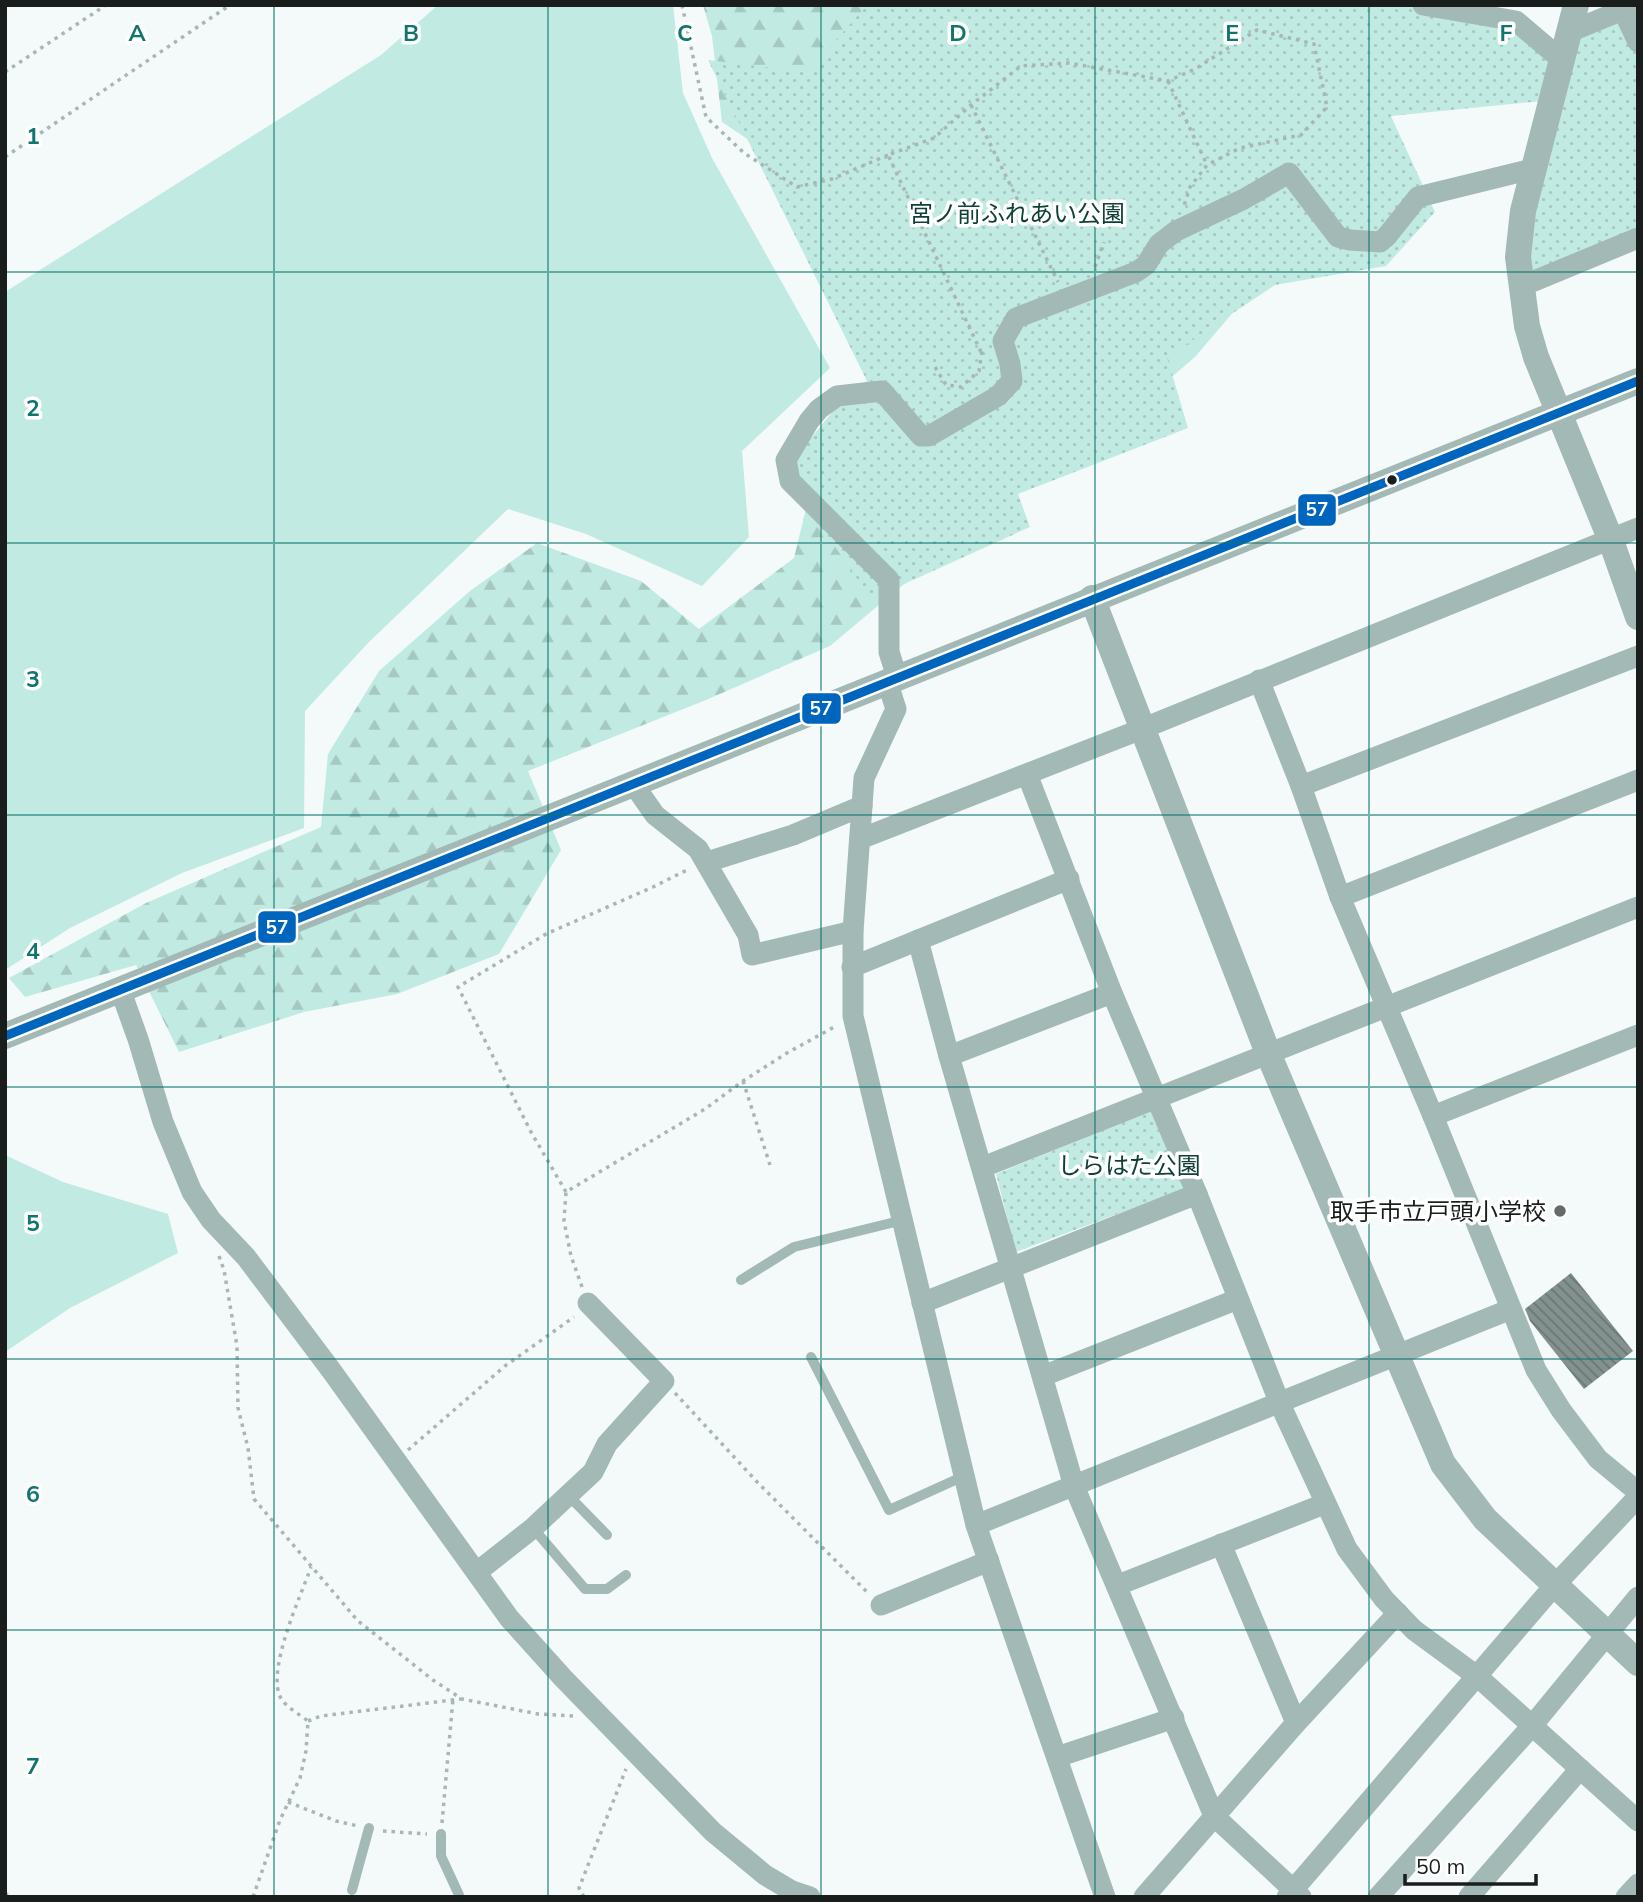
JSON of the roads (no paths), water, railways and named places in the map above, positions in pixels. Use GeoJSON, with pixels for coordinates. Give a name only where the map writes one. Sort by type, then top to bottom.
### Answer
{"type":"FeatureCollection","features":[{"type":"Feature","properties":{"kind":"street"},"geometry":{"type":"LineString","coordinates":[[1423,5],[1516,21],[1563,61]]}},
{"type":"Feature","properties":{"kind":"street"},"geometry":{"type":"LineString","coordinates":[[1576,5],[1532,169],[1518,257],[1527,326],[1536,357],[1610,538],[1638,617]]}},
{"type":"Feature","properties":{"kind":"street"},"geometry":{"type":"LineString","coordinates":[[1569,32],[1629,8],[1638,42]]}},
{"type":"Feature","properties":{"kind":"street"},"geometry":{"type":"LineString","coordinates":[[1105,1897],[976,1525],[853,1016],[853,931],[864,778],[896,709],[889,652],[889,580],[790,481],[786,460],[809,421],[837,396],[882,391],[921,436],[929,436],[998,396],[1012,382],[1003,341],[1016,318],[1136,272],[1146,264],[1159,244],[1176,231],[1244,199],[1289,173],[1338,237],[1380,242],[1418,197],[1532,169]]}},
{"type":"Feature","properties":{"kind":"street"},"geometry":{"type":"LineString","coordinates":[[1522,286],[1638,239]]}},
{"type":"Feature","properties":{"kind":"street"},"geometry":{"type":"LineString","coordinates":[[5,1036],[1638,381]]}},
{"type":"Feature","properties":{"kind":"street"},"geometry":{"type":"LineString","coordinates":[[860,839],[1638,528]]}},
{"type":"Feature","properties":{"kind":"street"},"geometry":{"type":"LineString","coordinates":[[1092,598],[1268,1053],[1395,1357],[1443,1464],[1485,1519],[1638,1664]]}},
{"type":"Feature","properties":{"kind":"street"},"geometry":{"type":"LineString","coordinates":[[1301,786],[1638,656]]}},
{"type":"Feature","properties":{"kind":"street"},"geometry":{"type":"LineString","coordinates":[[918,940],[1074,1486],[1214,1816],[1294,1894],[1554,1586],[1638,1494],[1598,1459],[1561,1410],[1536,1370],[1340,897],[1301,786],[1259,680]]}},
{"type":"Feature","properties":{"kind":"street"},"geometry":{"type":"LineString","coordinates":[[1027,774],[1112,993],[1157,1097],[1280,1404],[1347,1549],[1414,1630],[1478,1677],[1638,1821]]}},
{"type":"Feature","properties":{"kind":"street"},"geometry":{"type":"LineString","coordinates":[[1340,897],[1638,780]]}},
{"type":"Feature","properties":{"kind":"street"},"geometry":{"type":"LineString","coordinates":[[634,785],[655,815],[698,849],[748,935],[752,955],[853,931]]}},
{"type":"Feature","properties":{"kind":"street"},"geometry":{"type":"LineString","coordinates":[[707,862],[793,835],[862,806]]}},
{"type":"Feature","properties":{"kind":"street"},"geometry":{"type":"LineString","coordinates":[[852,967],[1069,879]]}},
{"type":"Feature","properties":{"kind":"street"},"geometry":{"type":"LineString","coordinates":[[983,1167],[1638,907]]}},
{"type":"Feature","properties":{"kind":"street"},"geometry":{"type":"LineString","coordinates":[[120,989],[173,1150],[192,1192],[211,1220],[246,1257],[397,1460],[509,1618],[563,1678],[713,1832],[765,1875],[792,1891],[810,1897]]}},
{"type":"Feature","properties":{"kind":"street"},"geometry":{"type":"LineString","coordinates":[[949,1056],[1112,993]]}},
{"type":"Feature","properties":{"kind":"street"},"geometry":{"type":"LineString","coordinates":[[1433,1116],[1638,1035]]}},
{"type":"Feature","properties":{"kind":"street"},"geometry":{"type":"LineString","coordinates":[[922,1303],[1196,1194]]}},
{"type":"Feature","properties":{"kind":"street"},"geometry":{"type":"LineString","coordinates":[[1043,1376],[1238,1299]]}},
{"type":"Feature","properties":{"kind":"street"},"geometry":{"type":"LineString","coordinates":[[477,1572],[533,1528],[593,1472],[607,1444],[664,1381],[587,1303]]}},
{"type":"Feature","properties":{"kind":"street"},"geometry":{"type":"LineString","coordinates":[[976,1525],[1511,1309]]}},
{"type":"Feature","properties":{"kind":"street"},"geometry":{"type":"LineString","coordinates":[[1118,1585],[1324,1504]]}},
{"type":"Feature","properties":{"kind":"street"},"geometry":{"type":"LineString","coordinates":[[1222,1544],[1296,1723]]}},
{"type":"Feature","properties":{"kind":"street"},"geometry":{"type":"LineString","coordinates":[[881,1605],[989,1561]]}},
{"type":"Feature","properties":{"kind":"street"},"geometry":{"type":"LineString","coordinates":[[1378,1897],[1531,1727],[1638,1597]]}},
{"type":"Feature","properties":{"kind":"street"},"geometry":{"type":"LineString","coordinates":[[1144,1897],[1296,1723],[1398,1613]]}},
{"type":"Feature","properties":{"kind":"street"},"geometry":{"type":"LineString","coordinates":[[1057,1757],[1174,1718]]}},
{"type":"Feature","properties":{"kind":"street"},"geometry":{"type":"LineString","coordinates":[[1469,1897],[1580,1769]]}},
{"type":"Feature","properties":{"kind":"street"},"geometry":{"type":"LineString","coordinates":[[1626,1897],[1638,1884]]}},
{"type":"Feature","properties":{"kind":"lane"},"geometry":{"type":"LineString","coordinates":[[741,1280],[794,1247],[903,1220]]}},
{"type":"Feature","properties":{"kind":"lane"},"geometry":{"type":"LineString","coordinates":[[810,1357],[889,1510],[964,1476]]}},
{"type":"Feature","properties":{"kind":"lane"},"geometry":{"type":"LineString","coordinates":[[568,1495],[607,1535]]}},
{"type":"Feature","properties":{"kind":"lane"},"geometry":{"type":"LineString","coordinates":[[533,1528],[585,1589],[607,1589],[626,1575]]}},
{"type":"Feature","properties":{"kind":"lane"},"geometry":{"type":"LineString","coordinates":[[352,1890],[369,1828]]}},
{"type":"Feature","properties":{"kind":"lane"},"geometry":{"type":"LineString","coordinates":[[441,1834],[441,1856],[459,1895]]}},
{"type":"Feature","properties":{"kind":"place","name":"取手市立戸頭小学校"},"geometry":{"type":"Point","coordinates":[1560,1211]}},
{"type":"Feature","properties":{"kind":"park label","name":"宮ノ前ふれあい公園"},"geometry":{"type":"Point","coordinates":[1017,213]}},
{"type":"Feature","properties":{"kind":"park label","name":"しらはた公園"},"geometry":{"type":"Point","coordinates":[1129,1165]}}]}
